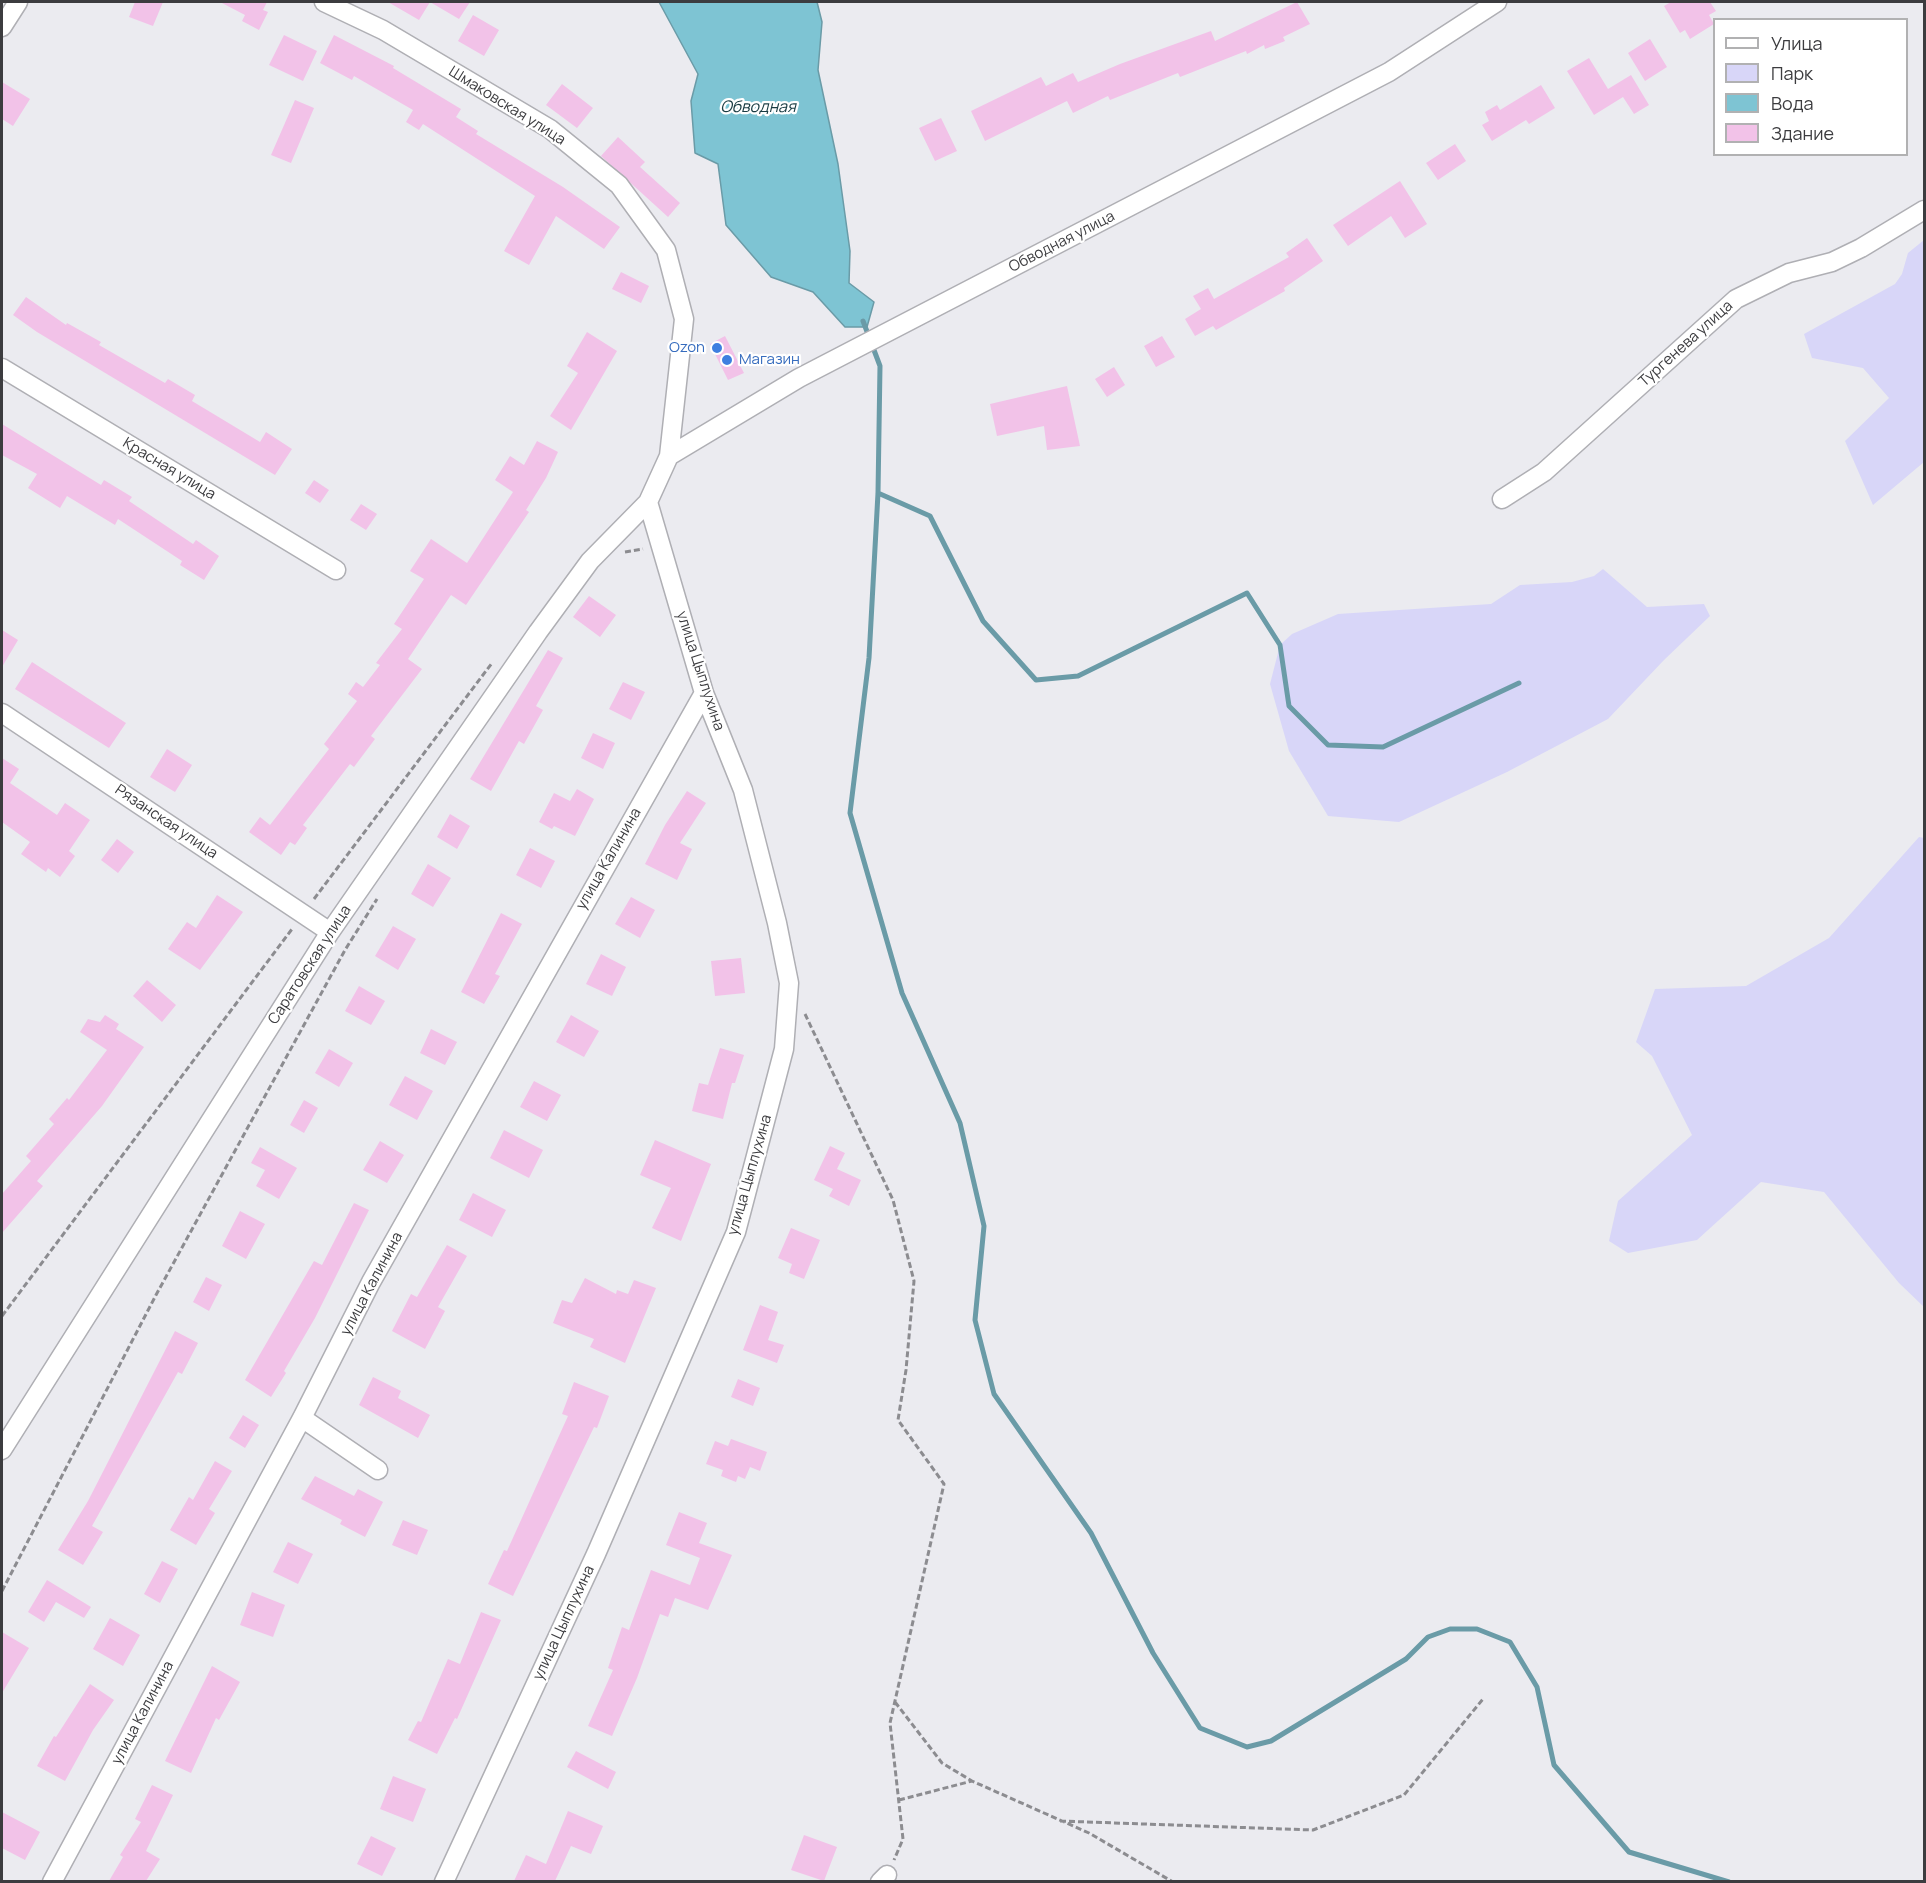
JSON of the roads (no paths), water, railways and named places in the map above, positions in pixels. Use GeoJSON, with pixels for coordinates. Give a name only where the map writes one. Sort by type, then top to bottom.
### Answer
{"type":"FeatureCollection","features":[{"type":"Feature","properties":{"kind":"street"},"geometry":{"type":"LineString","coordinates":[[2,27],[18,2]]}},
{"type":"Feature","properties":{"kind":"street","name":"Шмаковская улица"},"geometry":{"type":"LineString","coordinates":[[324,2],[383,30],[550,129],[619,185],[666,250],[684,319],[669,456]]}},
{"type":"Feature","properties":{"kind":"street","name":"Обводная улица"},"geometry":{"type":"LineString","coordinates":[[669,456],[799,378],[1389,72],[1497,2]]}},
{"type":"Feature","properties":{"kind":"street","name":"Тургенева улица"},"geometry":{"type":"LineString","coordinates":[[1502,499],[1544,472],[1736,299],[1789,273],[1842,257],[1924,210]]}},
{"type":"Feature","properties":{"kind":"street","name":"Красная улица"},"geometry":{"type":"LineString","coordinates":[[2,368],[336,570]]}},
{"type":"Feature","properties":{"kind":"street"},"geometry":{"type":"LineString","coordinates":[[648,502],[669,456]]}},
{"type":"Feature","properties":{"kind":"street","name":"улица Цыплухина"},"geometry":{"type":"LineString","coordinates":[[444,1881],[596,1554],[736,1232],[784,1049],[789,983],[777,922],[743,790],[704,693],[648,502]]}},
{"type":"Feature","properties":{"kind":"street","name":"Саратовская улица"},"geometry":{"type":"LineString","coordinates":[[2,1450],[330,932],[590,561],[648,502]]}},
{"type":"Feature","properties":{"kind":"street","name":"улица Калинина"},"geometry":{"type":"LineString","coordinates":[[52,1881],[302,1418],[371,1282],[704,693]]}},
{"type":"Feature","properties":{"kind":"street","name":"Рязанская улица"},"geometry":{"type":"LineString","coordinates":[[2,713],[330,932]]}},
{"type":"Feature","properties":{"kind":"street"},"geometry":{"type":"LineString","coordinates":[[302,1418],[378,1470]]}},
{"type":"Feature","properties":{"kind":"water","name":"Обводная"},"geometry":{"type":"Polygon","coordinates":[[[659,2],[817,2],[822,22],[818,70],[838,164],[850,251],[849,283],[874,302],[867,327],[845,327],[813,292],[771,277],[726,225],[718,164],[695,153],[691,101],[698,74],[659,2]]]}},
{"type":"Feature","properties":{"kind":"waterway"},"geometry":{"type":"LineString","coordinates":[[863,321],[880,366],[878,493],[869,658],[850,813],[902,993],[960,1123],[984,1226],[975,1320],[994,1394],[1091,1533],[1153,1653],[1200,1728],[1247,1747],[1271,1741],[1406,1659],[1428,1637],[1450,1629],[1477,1629],[1510,1642],[1537,1687],[1554,1765],[1629,1852],[1729,1882]]}},
{"type":"Feature","properties":{"kind":"waterway"},"geometry":{"type":"LineString","coordinates":[[878,493],[930,516],[983,621],[1036,680],[1078,676],[1247,593],[1280,645],[1289,706],[1328,745],[1383,747],[1519,683]]}},
{"type":"Feature","properties":{"kind":"place","name":"Ozon"},"geometry":{"type":"Point","coordinates":[717,348]}},
{"type":"Feature","properties":{"kind":"place","name":"Магазин"},"geometry":{"type":"Point","coordinates":[727,360]}}]}
